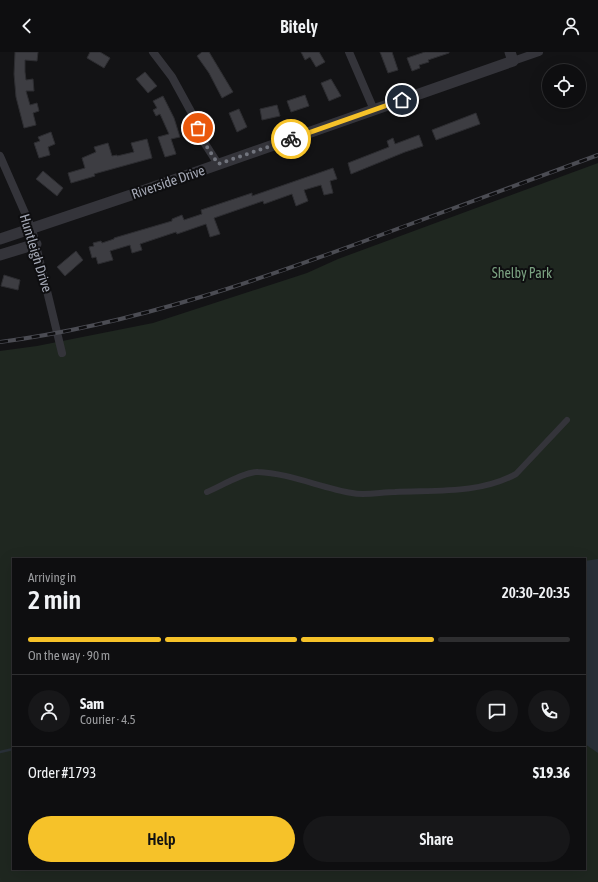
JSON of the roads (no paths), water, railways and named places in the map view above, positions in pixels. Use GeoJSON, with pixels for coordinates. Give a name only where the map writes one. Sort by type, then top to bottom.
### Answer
{"type":"FeatureCollection","features":[{"type":"Feature","properties":{"kind":"street"},"geometry":{"type":"LineString","coordinates":[[153,52],[172,77],[195,119],[200,136],[218,164]]}},
{"type":"Feature","properties":{"kind":"street"},"geometry":{"type":"LineString","coordinates":[[349,52],[374,110]]}},
{"type":"Feature","properties":{"kind":"street","name":"Riverside Drive"},"geometry":{"type":"LineString","coordinates":[[0,239],[374,110],[511,56],[539,52]]}},
{"type":"Feature","properties":{"kind":"street","name":"Huntleigh Drive"},"geometry":{"type":"LineString","coordinates":[[0,156],[32,229],[62,352]]}},
{"type":"Feature","properties":{"kind":"street"},"geometry":{"type":"LineString","coordinates":[[0,255],[36,244]]}},
{"type":"Feature","properties":{"kind":"street"},"geometry":{"type":"LineString","coordinates":[[207,492],[249,473],[257,472],[284,476],[354,494],[465,489],[486,486],[507,479],[516,474],[567,420]]}},
{"type":"Feature","properties":{"kind":"waterway"},"geometry":{"type":"LineString","coordinates":[[0,752],[12,749]]}},
{"type":"Feature","properties":{"kind":"railway"},"geometry":{"type":"LineString","coordinates":[[0,342],[102,324],[202,297],[300,264],[598,155]]}},
{"type":"Feature","properties":{"kind":"park label","name":"Shelby Park"},"geometry":{"type":"Point","coordinates":[522,273]}}]}
